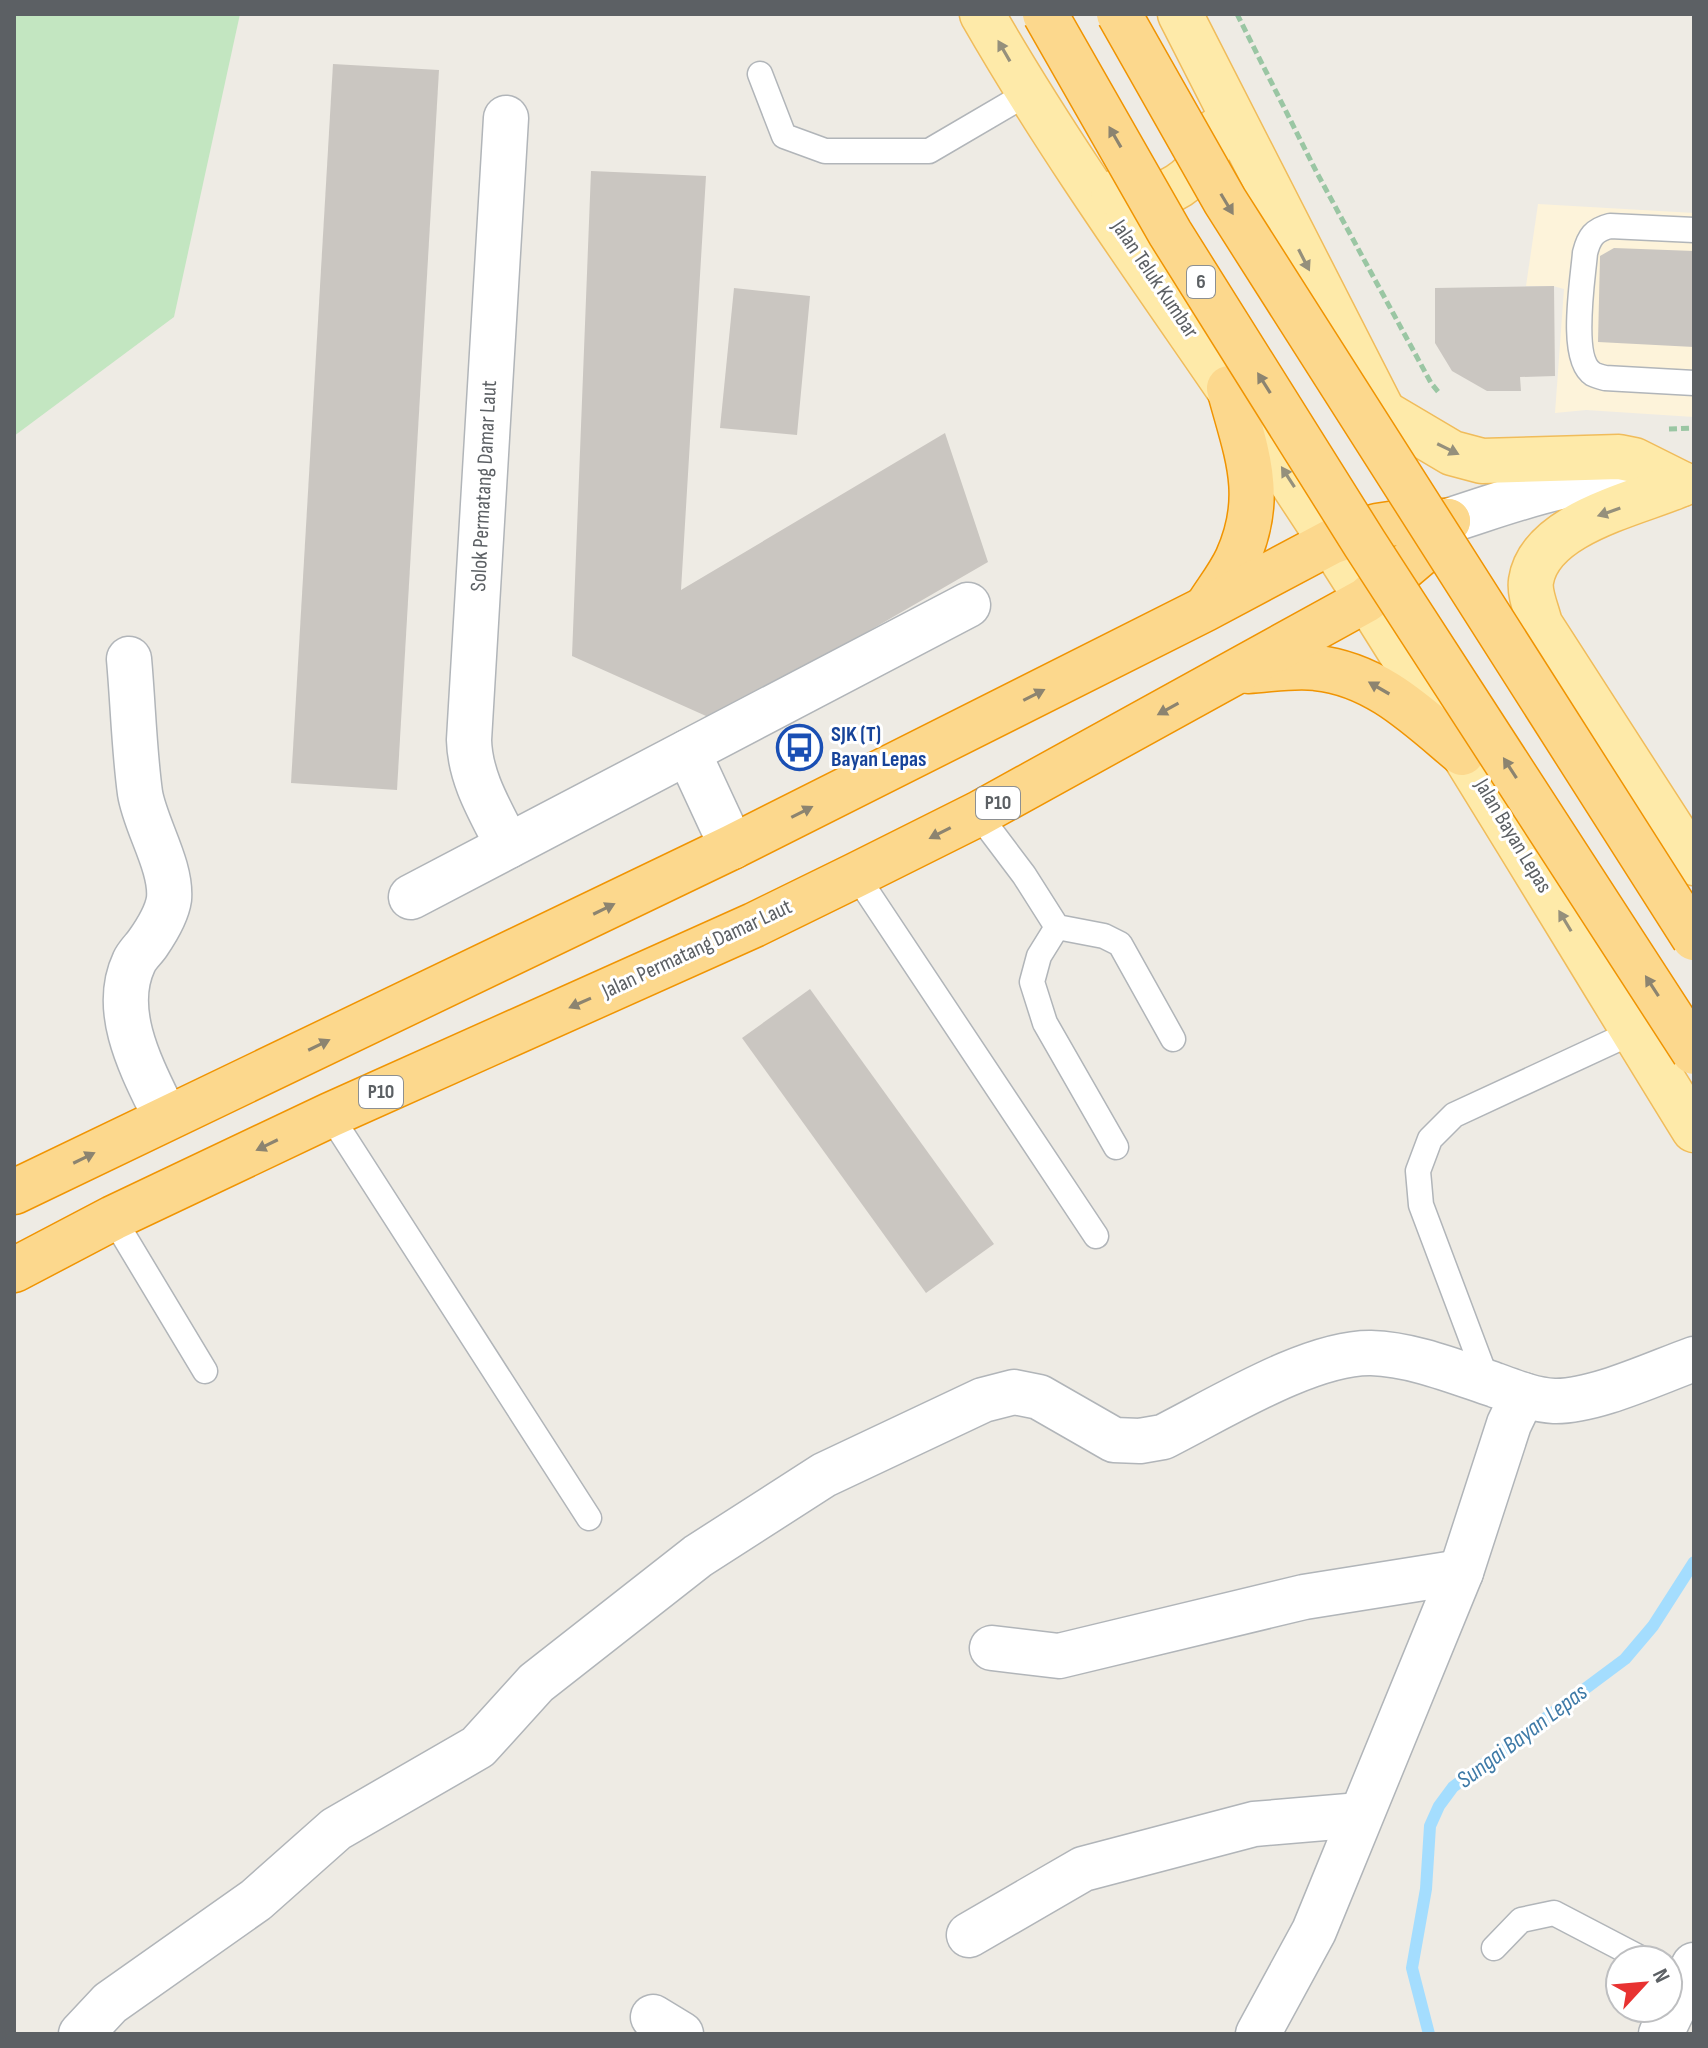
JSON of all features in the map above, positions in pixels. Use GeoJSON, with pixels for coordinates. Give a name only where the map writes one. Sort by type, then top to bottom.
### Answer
{"type":"FeatureCollection","features":[{"type":"Feature","properties":{"kind":"highway","name":"Jalan Teluk Kumbar"},"geometry":{"type":"LineString","coordinates":[[1045,14],[1348,543]]}},
{"type":"Feature","properties":{"kind":"highway"},"geometry":{"type":"LineString","coordinates":[[1119,14],[1225,201],[1434,516],[1694,938]]}},
{"type":"Feature","properties":{"kind":"highway"},"geometry":{"type":"LineString","coordinates":[[1205,609],[1236,562],[1253,504],[1251,469],[1229,388]]}},
{"type":"Feature","properties":{"kind":"highway"},"geometry":{"type":"LineString","coordinates":[[14,1192],[732,847],[1377,526],[1434,516]]}},
{"type":"Feature","properties":{"kind":"highway","name":"P10"},"geometry":{"type":"LineString","coordinates":[[1366,600],[1419,555],[1434,516]]}},
{"type":"Feature","properties":{"kind":"highway","name":"Jalan Bayan Lepas"},"geometry":{"type":"LineString","coordinates":[[1348,543],[1694,1052]]}},
{"type":"Feature","properties":{"kind":"highway","name":"Jalan Permatang Damar Laut"},"geometry":{"type":"LineString","coordinates":[[14,1270],[113,1218],[330,1115],[754,925],[856,875],[978,814],[1366,600]]}},
{"type":"Feature","properties":{"kind":"highway"},"geometry":{"type":"LineString","coordinates":[[1237,671],[1314,667],[1359,677],[1396,698],[1462,753]]}},
{"type":"Feature","properties":{"kind":"main road","name":"Jalan Teluk Kumbar"},"geometry":{"type":"LineString","coordinates":[[982,14],[1028,93],[1229,388],[1348,543]]}},
{"type":"Feature","properties":{"kind":"main road"},"geometry":{"type":"LineString","coordinates":[[1180,14],[1434,516],[1496,601],[1694,910]]}},
{"type":"Feature","properties":{"kind":"main road"},"geometry":{"type":"LineString","coordinates":[[1083,175],[1115,194],[1138,200],[1166,193],[1191,178],[1212,152],[1219,126],[1205,66]]}},
{"type":"Feature","properties":{"kind":"main road"},"geometry":{"type":"LineString","coordinates":[[1381,411],[1452,453],[1482,461],[1619,457],[1634,460],[1688,484]]}},
{"type":"Feature","properties":{"kind":"main road"},"geometry":{"type":"LineString","coordinates":[[1688,484],[1598,515],[1552,542],[1538,559],[1530,584],[1540,624],[1694,863]]}},
{"type":"Feature","properties":{"kind":"main road","name":"Jalan Bayan Lepas"},"geometry":{"type":"LineString","coordinates":[[1348,543],[1366,600],[1694,1130]]}},
{"type":"Feature","properties":{"kind":"street","name":"Solok Permatang Damar Laut"},"geometry":{"type":"LineString","coordinates":[[506,118],[469,751],[479,789],[508,846]]}},
{"type":"Feature","properties":{"kind":"street"},"geometry":{"type":"LineString","coordinates":[[1434,516],[1569,483],[1633,477],[1688,484]]}},
{"type":"Feature","properties":{"kind":"street"},"geometry":{"type":"LineString","coordinates":[[411,897],[968,605]]}},
{"type":"Feature","properties":{"kind":"street"},"geometry":{"type":"LineString","coordinates":[[129,659],[141,795],[166,877],[169,897],[160,923],[135,959],[126,985],[128,1023],[142,1066],[166,1118]]}},
{"type":"Feature","properties":{"kind":"street"},"geometry":{"type":"LineString","coordinates":[[688,752],[732,847]]}},
{"type":"Feature","properties":{"kind":"street"},"geometry":{"type":"LineString","coordinates":[[81,2034],[110,2003],[256,1900],[336,1829],[478,1747],[536,1683],[698,1556],[824,1475],[983,1400],[1014,1392],[1039,1397],[1114,1440],[1140,1441],[1163,1437],[1307,1366],[1341,1356],[1371,1353],[1407,1358],[1553,1401],[1585,1397],[1694,1359]]}},
{"type":"Feature","properties":{"kind":"street"},"geometry":{"type":"LineString","coordinates":[[1258,2034],[1314,1931],[1461,1572],[1509,1424],[1506,1389]]}},
{"type":"Feature","properties":{"kind":"street"},"geometry":{"type":"LineString","coordinates":[[992,1648],[1059,1656],[1304,1597],[1461,1572]]}},
{"type":"Feature","properties":{"kind":"street"},"geometry":{"type":"LineString","coordinates":[[969,1935],[1083,1869],[1254,1824],[1360,1815]]}},
{"type":"Feature","properties":{"kind":"street"},"geometry":{"type":"LineString","coordinates":[[1661,2034],[1686,1975]]}},
{"type":"Feature","properties":{"kind":"lane"},"geometry":{"type":"LineString","coordinates":[[760,74],[784,136],[825,151],[929,151],[1028,93]]}},
{"type":"Feature","properties":{"kind":"lane"},"geometry":{"type":"LineString","coordinates":[[1694,230],[1610,226],[1597,229],[1589,239],[1585,253],[1579,345],[1592,374],[1605,378],[1694,383]]}},
{"type":"Feature","properties":{"kind":"lane"},"geometry":{"type":"LineString","coordinates":[[978,814],[1024,875],[1057,927],[1104,936],[1120,944],[1173,1039]]}},
{"type":"Feature","properties":{"kind":"lane"},"geometry":{"type":"LineString","coordinates":[[856,875],[1096,1236]]}},
{"type":"Feature","properties":{"kind":"lane"},"geometry":{"type":"LineString","coordinates":[[1057,927],[1039,956],[1032,982],[1045,1023],[1116,1147]]}},
{"type":"Feature","properties":{"kind":"lane"},"geometry":{"type":"LineString","coordinates":[[1506,1389],[1421,1205],[1418,1171],[1430,1139],[1454,1115],[1633,1032]]}},
{"type":"Feature","properties":{"kind":"lane"},"geometry":{"type":"LineString","coordinates":[[330,1115],[589,1518]]}},
{"type":"Feature","properties":{"kind":"lane"},"geometry":{"type":"LineString","coordinates":[[113,1218],[205,1371]]}},
{"type":"Feature","properties":{"kind":"lane"},"geometry":{"type":"LineString","coordinates":[[1494,1948],[1521,1920],[1554,1913],[1613,1944]]}},
{"type":"Feature","properties":{"kind":"path"},"geometry":{"type":"LineString","coordinates":[[1237,14],[1317,173],[1431,383],[1448,403]]}},
{"type":"Feature","properties":{"kind":"path"},"geometry":{"type":"LineString","coordinates":[[1663,429],[1694,428]]}},
{"type":"Feature","properties":{"kind":"shaded area"},"geometry":{"type":"Polygon","coordinates":[[[1538,204],[1694,213],[1694,417],[1586,410],[1555,413],[1564,289],[1526,286],[1538,204]]]}},
{"type":"Feature","properties":{"kind":"green space"},"geometry":{"type":"Polygon","coordinates":[[[14,14],[240,14],[174,317],[14,436],[14,14]]]}},
{"type":"Feature","properties":{"kind":"building"},"geometry":{"type":"Polygon","coordinates":[[[333,64],[439,70],[397,790],[291,783],[333,64]]]}},
{"type":"Feature","properties":{"kind":"building"},"geometry":{"type":"Polygon","coordinates":[[[591,171],[706,176],[681,590],[945,433],[988,562],[715,720],[572,656],[591,171]]]}},
{"type":"Feature","properties":{"kind":"building"},"geometry":{"type":"Polygon","coordinates":[[[1614,248],[1694,251],[1694,347],[1598,342],[1600,256],[1614,248]]]}},
{"type":"Feature","properties":{"kind":"building"},"geometry":{"type":"Polygon","coordinates":[[[1554,286],[1555,376],[1520,377],[1521,391],[1487,391],[1452,371],[1435,343],[1435,288],[1554,286]]]}},
{"type":"Feature","properties":{"kind":"building"},"geometry":{"type":"Polygon","coordinates":[[[734,288],[810,296],[797,435],[720,428],[734,288]]]}},
{"type":"Feature","properties":{"kind":"building"},"geometry":{"type":"Polygon","coordinates":[[[810,989],[994,1244],[926,1293],[742,1038],[810,989]]]}},
{"type":"Feature","properties":{"kind":"waterway","name":"Sungai Bayan Lepas"},"geometry":{"type":"LineString","coordinates":[[1429,2034],[1412,1968],[1426,1889],[1430,1826],[1439,1806],[1453,1787],[1625,1659],[1653,1626],[1694,1562]]}},
{"type":"Feature","properties":{"kind":"place","name":"SJK (T) Bayan Lepas"},"geometry":{"type":"Point","coordinates":[800,747]}}]}
